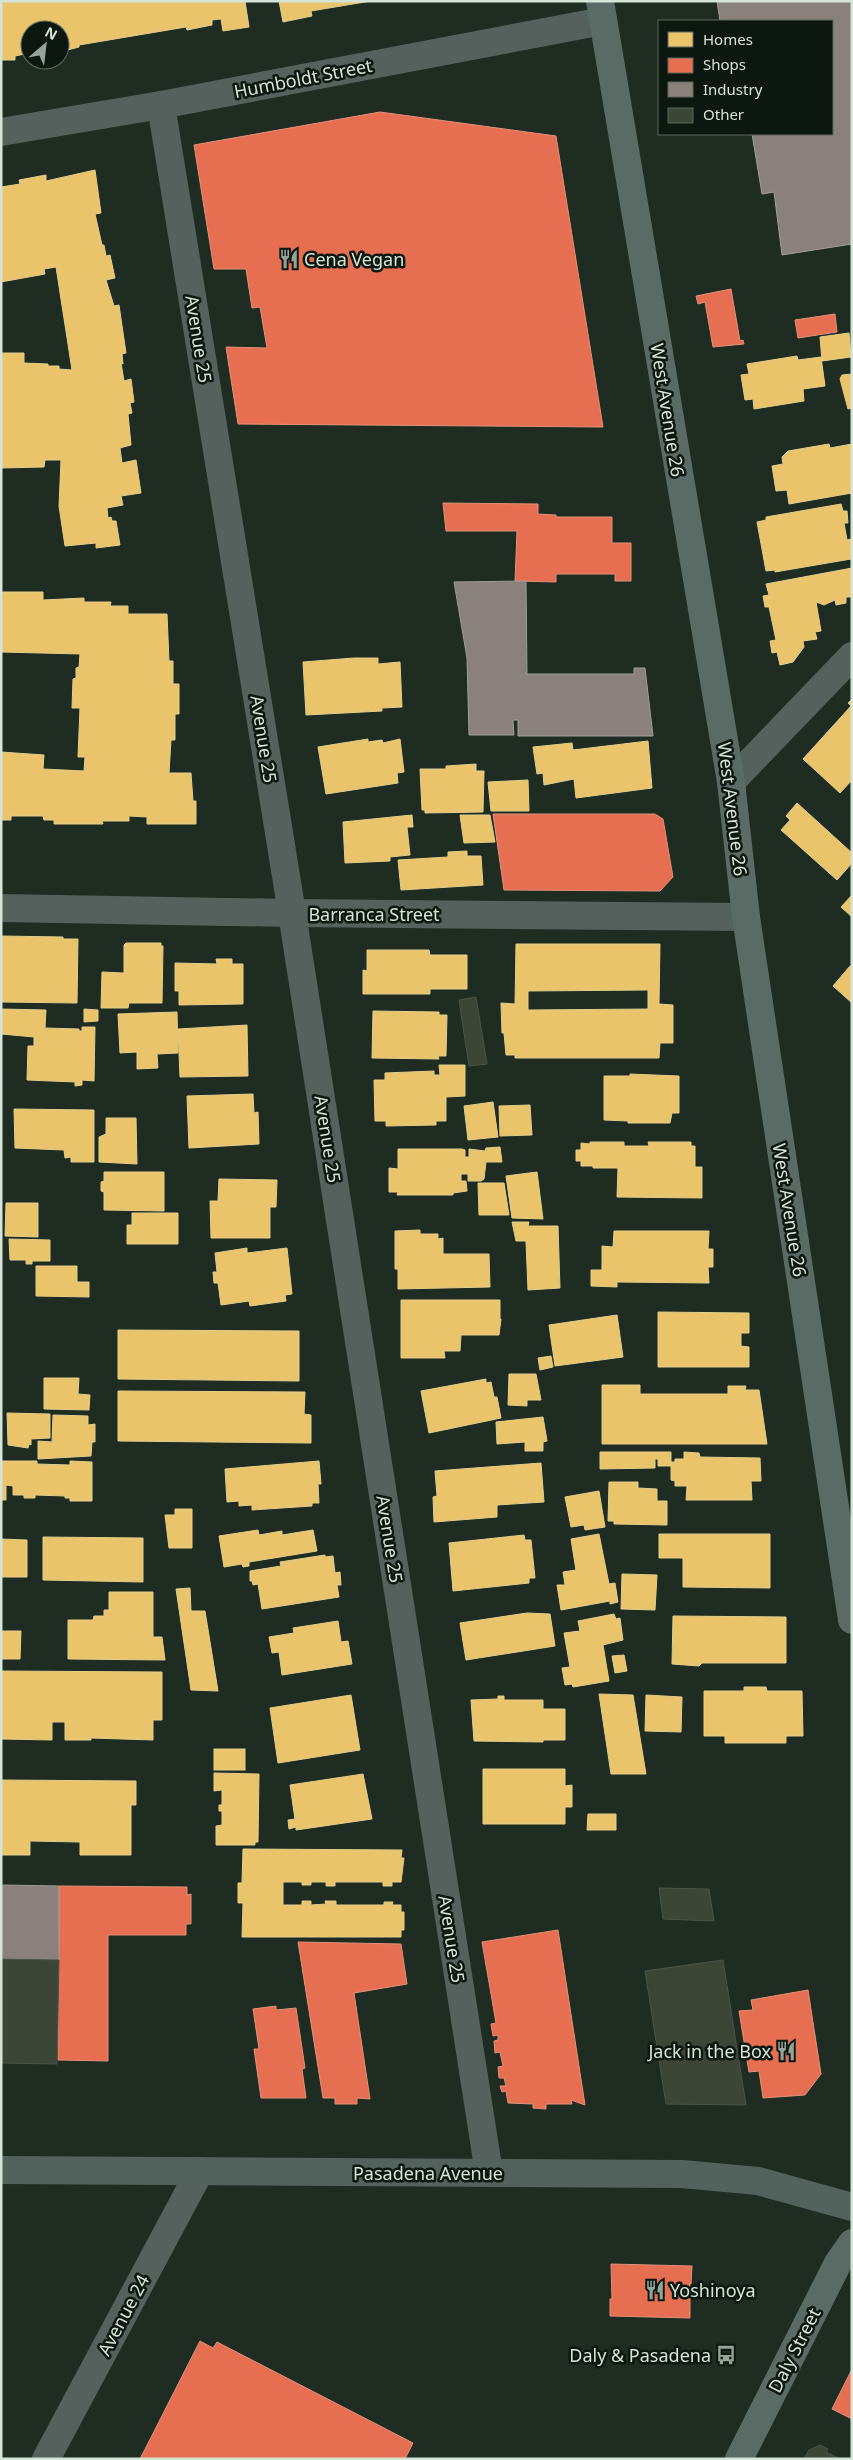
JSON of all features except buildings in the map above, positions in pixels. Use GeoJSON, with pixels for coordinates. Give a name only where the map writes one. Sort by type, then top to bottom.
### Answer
{"type":"FeatureCollection","features":[{"type":"Feature","properties":{"kind":"main road","name":"West Avenue 26"},"geometry":{"type":"LineString","coordinates":[[602,11],[730,782],[746,917],[852,1620]]}},
{"type":"Feature","properties":{"kind":"main road","name":"Pasadena Avenue"},"geometry":{"type":"LineString","coordinates":[[1,2170],[682,2174],[758,2181],[852,2207]]}},
{"type":"Feature","properties":{"kind":"main road","name":"Daly Street"},"geometry":{"type":"LineString","coordinates":[[739,2459],[838,2263],[852,2243]]}},
{"type":"Feature","properties":{"kind":"street","name":"Humboldt Street"},"geometry":{"type":"LineString","coordinates":[[1,132],[161,105],[602,11]]}},
{"type":"Feature","properties":{"kind":"street","name":"Avenue 25"},"geometry":{"type":"LineString","coordinates":[[161,105],[292,913],[489,2173]]}},
{"type":"Feature","properties":{"kind":"street"},"geometry":{"type":"LineString","coordinates":[[730,782],[852,656]]}},
{"type":"Feature","properties":{"kind":"street","name":"Barranca Street"},"geometry":{"type":"LineString","coordinates":[[1,908],[746,917]]}},
{"type":"Feature","properties":{"kind":"street","name":"Avenue 24"},"geometry":{"type":"LineString","coordinates":[[46,2459],[200,2171]]}},
{"type":"Feature","properties":{"kind":"place","name":"Cena Vegan"},"geometry":{"type":"Point","coordinates":[289,259]}},
{"type":"Feature","properties":{"kind":"place","name":"Jack in the Box"},"geometry":{"type":"Point","coordinates":[786,2051]}},
{"type":"Feature","properties":{"kind":"place","name":"Yoshinoya"},"geometry":{"type":"Point","coordinates":[655,2290]}},
{"type":"Feature","properties":{"kind":"place","name":"Daly & Pasadena"},"geometry":{"type":"Point","coordinates":[726,2355]}}]}
